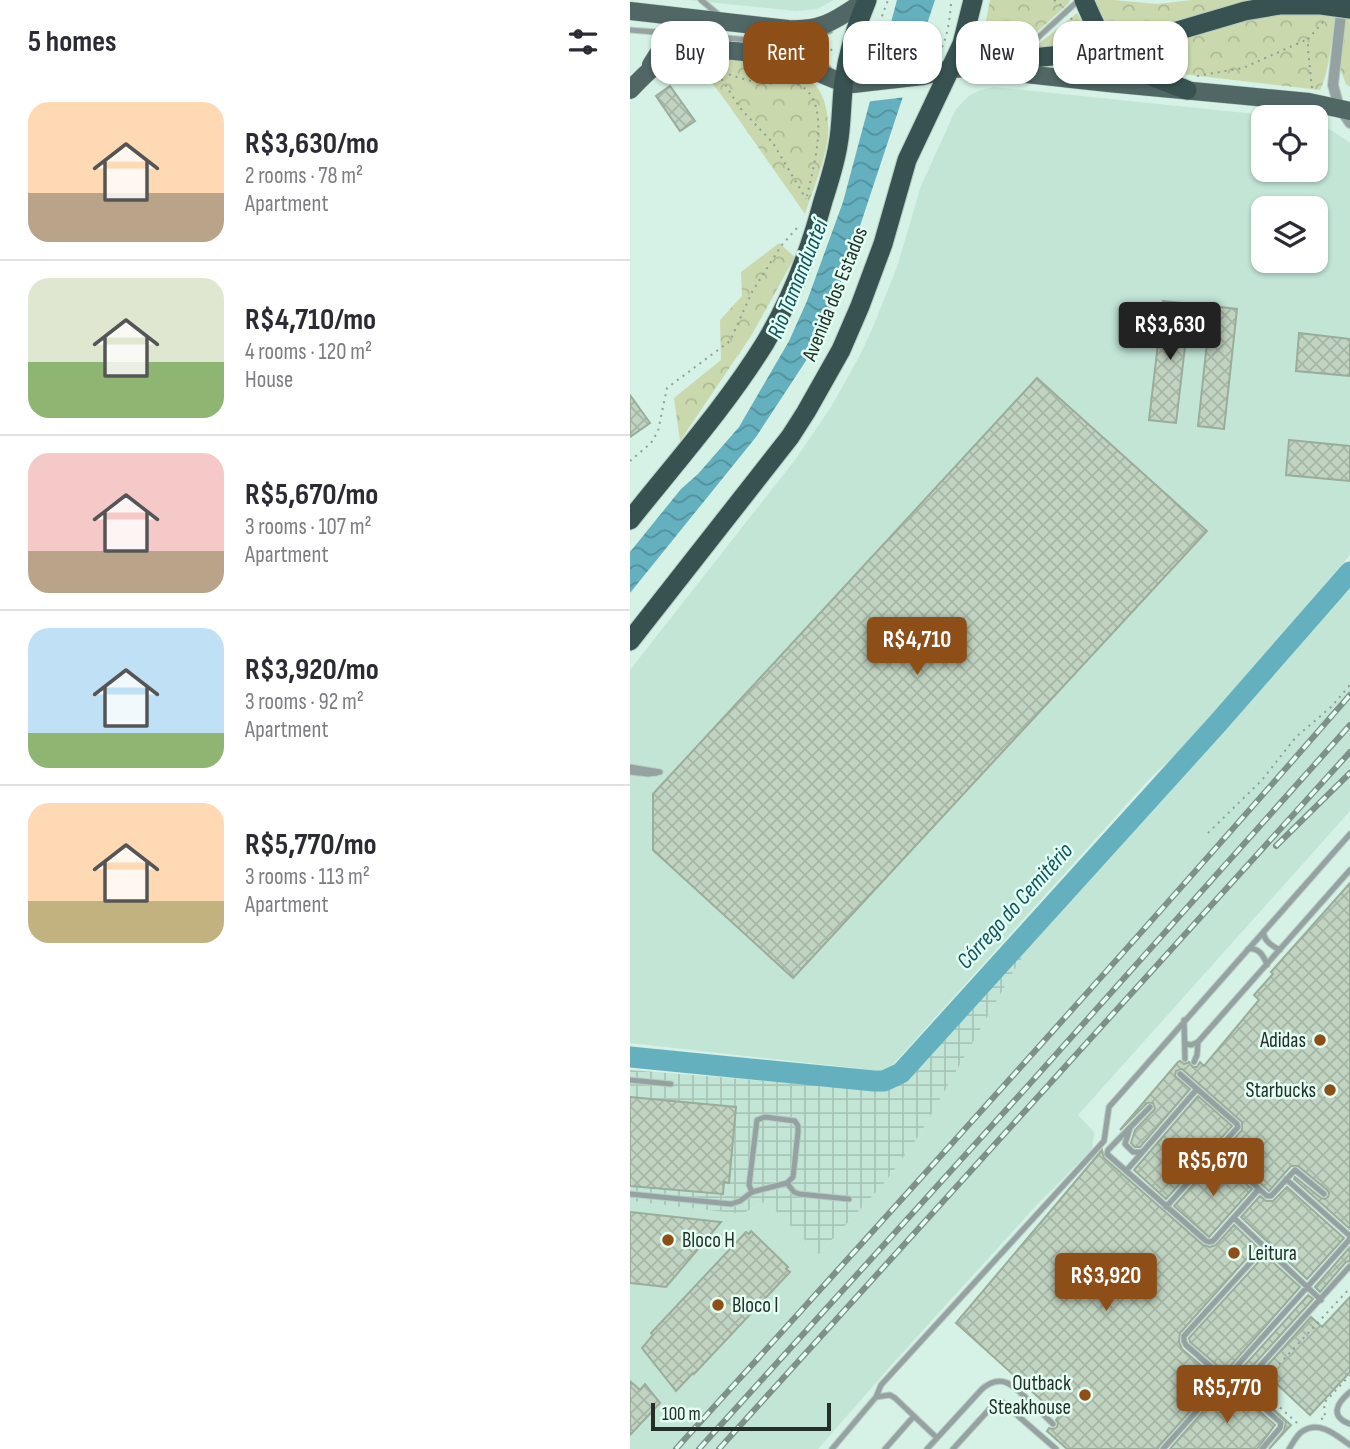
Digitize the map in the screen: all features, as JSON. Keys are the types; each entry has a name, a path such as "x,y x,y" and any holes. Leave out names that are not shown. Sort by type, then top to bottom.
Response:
{"highway":[{"name":"Avenida dos Estados","path":"859,21 866,0"},
{"name":"Avenida dos Estados","path":"967,21 972,0"},
{"path":"1082,0 1092,21"},
{"path":"1188,28 1262,7 1306,4 1350,9"},
{"name":"Avenida dos Estados","path":"630,641 790,437 818,391 841,350 864,295 908,159 956,76"},
{"name":"Avenida dos Estados","path":"630,520 733,390 766,341 786,301 806,256 834,163 841,126 844,84"},
{"path":"1174,84 1187,90"}],"main road":[{"path":"630,11 658,11 730,23 813,29 837,19 866,0"},
{"path":"630,90 658,64 676,53 698,47 779,57 843,83"},
{"path":"646,74 651,66"},
{"path":"1039,76 1309,102 1346,108"}],"street":[{"path":"1343,0 1333,85 1346,108 1350,123"}],"lane":[{"path":"701,0 730,23"},
{"path":"842,25 866,0"},
{"path":"1039,36 1082,0"},
{"path":"630,30 651,32"},
{"path":"829,69 843,82"},
{"path":"832,1449 876,1397 881,1385 1104,1141 1109,1107 1350,834"},
{"path":"1185,1042 1191,1045 1198,1042 1350,870"},
{"path":"1264,931 1266,941 1280,950"},
{"path":"1248,949 1259,951 1268,965"},
{"path":"1184,1020 1185,1059"},
{"path":"1194,1062 1198,1042"},
{"path":"1166,1207 1237,1130 1237,1124 1180,1074"},
{"path":"630,1080 671,1084"},
{"path":"1126,1171 1197,1089"},
{"path":"1150,1107 1107,1154 1206,1241 1213,1241 1259,1189"},
{"path":"630,1194 731,1204 752,1192 787,1183 793,1177 798,1126 792,1120 761,1117 755,1123 749,1185 752,1192"},
{"path":"1131,1125 1125,1144 1133,1152 1143,1150"},
{"path":"1217,1151 1269,1197 1293,1171 1297,1171 1324,1194"},
{"path":"1163,1449 1350,1238 1286,1179"},
{"path":"787,1183 799,1194 849,1199"},
{"path":"1234,1218 1321,1300"},
{"path":"1262,1449 1280,1428 1281,1423 1186,1345 1184,1336 1264,1248"},
{"path":"1240,1388 1350,1266"},
{"path":"927,1449 986,1385 993,1382 1004,1381 1013,1385 1053,1424"},
{"path":"1350,1392 1339,1401 1337,1410 1341,1419 1350,1424"},
{"path":"876,1397 892,1396 937,1438"},
{"path":"953,1449 995,1403 1001,1401 1054,1448"},
{"path":"885,1449 914,1416"},
{"path":"1289,1449 1303,1428 1322,1428 1350,1445"}],"path":[{"path":"880,21 888,0"},
{"path":"942,45 948,27 951,0"},
{"path":"1054,0 1075,21"},
{"path":"1187,90 1195,76 1243,68 1308,39 1327,18"},
{"path":"1308,39 1312,89"},
{"path":"717,72 763,83 797,84 811,95 817,116 818,144 806,199 772,143 740,108 717,72"},
{"path":"630,461 651,443 658,431 667,388 730,341 752,292 781,246 797,230 799,224"},
{"path":"1208,833 1262,780 1296,737 1331,707 1350,685"},
{"path":"1350,1288 1258,1387 1303,1428 1305,1422 1325,1418 1324,1403 1350,1375"},
{"path":"1320,1321 1324,1325"}],"shaded area":[{"path":"687,0 834,0 817,9 797,11"},
{"path":"994,87 1251,113 1251,182 1328,182 1328,129 1350,143 1350,555 1197,735 1151,777 889,1069 882,1071 630,1043 630,670 795,460 831,407 873,327 897,267 921,186 956,109 970,95"},
{"path":"1350,587 1350,811 1078,1115 1094,1132 1092,1149 1033,1209 818,1449 630,1449 630,1201 742,1214 766,1201 820,1253 886,1181 920,1134 1031,944"},
{"path":"1031,944 920,1134 886,1181 819,1254 766,1201 742,1214 630,1201 630,1070 889,1090 926,1061"}],"green space":[{"path":"990,0 1070,0 1039,30 1039,21 986,21"},
{"path":"1093,0 1157,4 1192,0 1337,0 1329,60 1320,90 1188,75 1188,21 1106,21"},
{"path":"1350,0 1350,87 1340,69"},
{"path":"1077,13 1082,21 1067,21"},
{"path":"1053,32 1053,47 1039,48 1039,43"},
{"path":"729,58 743,60 743,84 813,84 819,90 826,109 828,136 822,166 805,214 713,84 729,84"},
{"path":"779,243 795,257 751,336 680,441 674,398 721,360 720,320 742,296 741,272"}],"water":[{"path":"897,0 935,0 928,21 891,21"},
{"path":"875,84 907,84 847,265 811,353 756,437 630,593 630,552 681,489 698,474 739,427 789,341 807,301 843,202"}],"pier":[{"path":"870,84 911,84 906,97 865,102"}],"building":[{"path":"670,86 695,121 680,131 656,96"},
{"path":"1163,301 1190,304 1176,423 1149,420"},
{"path":"1211,306 1237,309 1224,429 1198,426"},
{"path":"1299,333 1350,339 1350,376 1296,371"},
{"path":"1037,378 1207,531 793,978 653,850 653,794"},
{"path":"630,395 650,423 630,437"},
{"path":"1289,440 1350,446 1350,481 1286,475"},
{"path":"1350,883 1350,1229 1294,1179 1295,1177 1321,1198 1328,1197 1327,1190 1298,1166 1291,1166 1269,1191 1224,1150 1242,1130 1242,1122 1182,1069 1176,1071 1175,1076 1190,1089 1140,1147 1131,1143 1135,1130 1155,1109 1153,1103 1147,1103 1120,1130 1178,1062 1189,1062 1193,1067 1197,1067 1200,1062 1204,1066 1259,1000 1254,995 1273,974 1271,972"},
{"path":"1198,1096 1232,1126 1166,1199 1134,1170"},
{"path":"630,1097 736,1107 729,1183 724,1182 723,1194 630,1186"},
{"path":"1102,1150 1104,1158 1203,1245 1216,1245 1234,1225 1257,1247 1180,1333 1179,1342 1182,1349 1218,1380 1158,1449 1067,1449 1047,1431 1057,1427 1056,1420 1059,1416 956,1323"},
{"path":"1217,1158 1252,1189 1209,1237 1174,1206"},
{"path":"1287,1187 1344,1238 1307,1279 1241,1217 1260,1196 1266,1201 1273,1201"},
{"name":"Bloco H","path":"630,1212 721,1222 666,1287 630,1283"},
{"name":"Bloco I","path":"751,1231 790,1272 676,1391 642,1348 653,1335 651,1333 746,1232 749,1234"},
{"path":"1350,1247 1350,1261 1346,1262 1320,1292 1315,1287"},
{"path":"1265,1255 1300,1287 1225,1372 1190,1342 1189,1338"},
{"path":"1308,1295 1313,1299 1240,1380 1235,1376"},
{"path":"1350,1297 1350,1372 1310,1415 1264,1372 1250,1388 1291,1425 1269,1449 1284,1431 1286,1422 1248,1387 1311,1317 1322,1327"},
{"path":"630,1381 640,1390 645,1384 660,1403 630,1435"},
{"path":"1228,1383 1275,1425 1257,1449 1170,1449"}],"waterway":[{"name":"Córrego do Cemitério","path":"630,1057 874,1081 884,1081 901,1073 1218,723 1350,572"}],"railway":[{"path":"676,1449 1099,979 1350,695"},
{"path":"699,1449 1350,725"},
{"path":"719,1449 1350,752"},
{"path":"1276,846 1350,773"}],"place":[{"name":"Adidas","path":"1320,1040"},
{"name":"Starbucks","path":"1330,1090"},
{"name":"Bloco H","path":"668,1240"},
{"name":"Leitura","path":"1234,1253"},
{"name":"Bloco I","path":"718,1305"},
{"name":"Outback Steakhouse","path":"1085,1395"}],"water label":[{"name":"Rio Tamanduateí","path":"798,279"}]}
